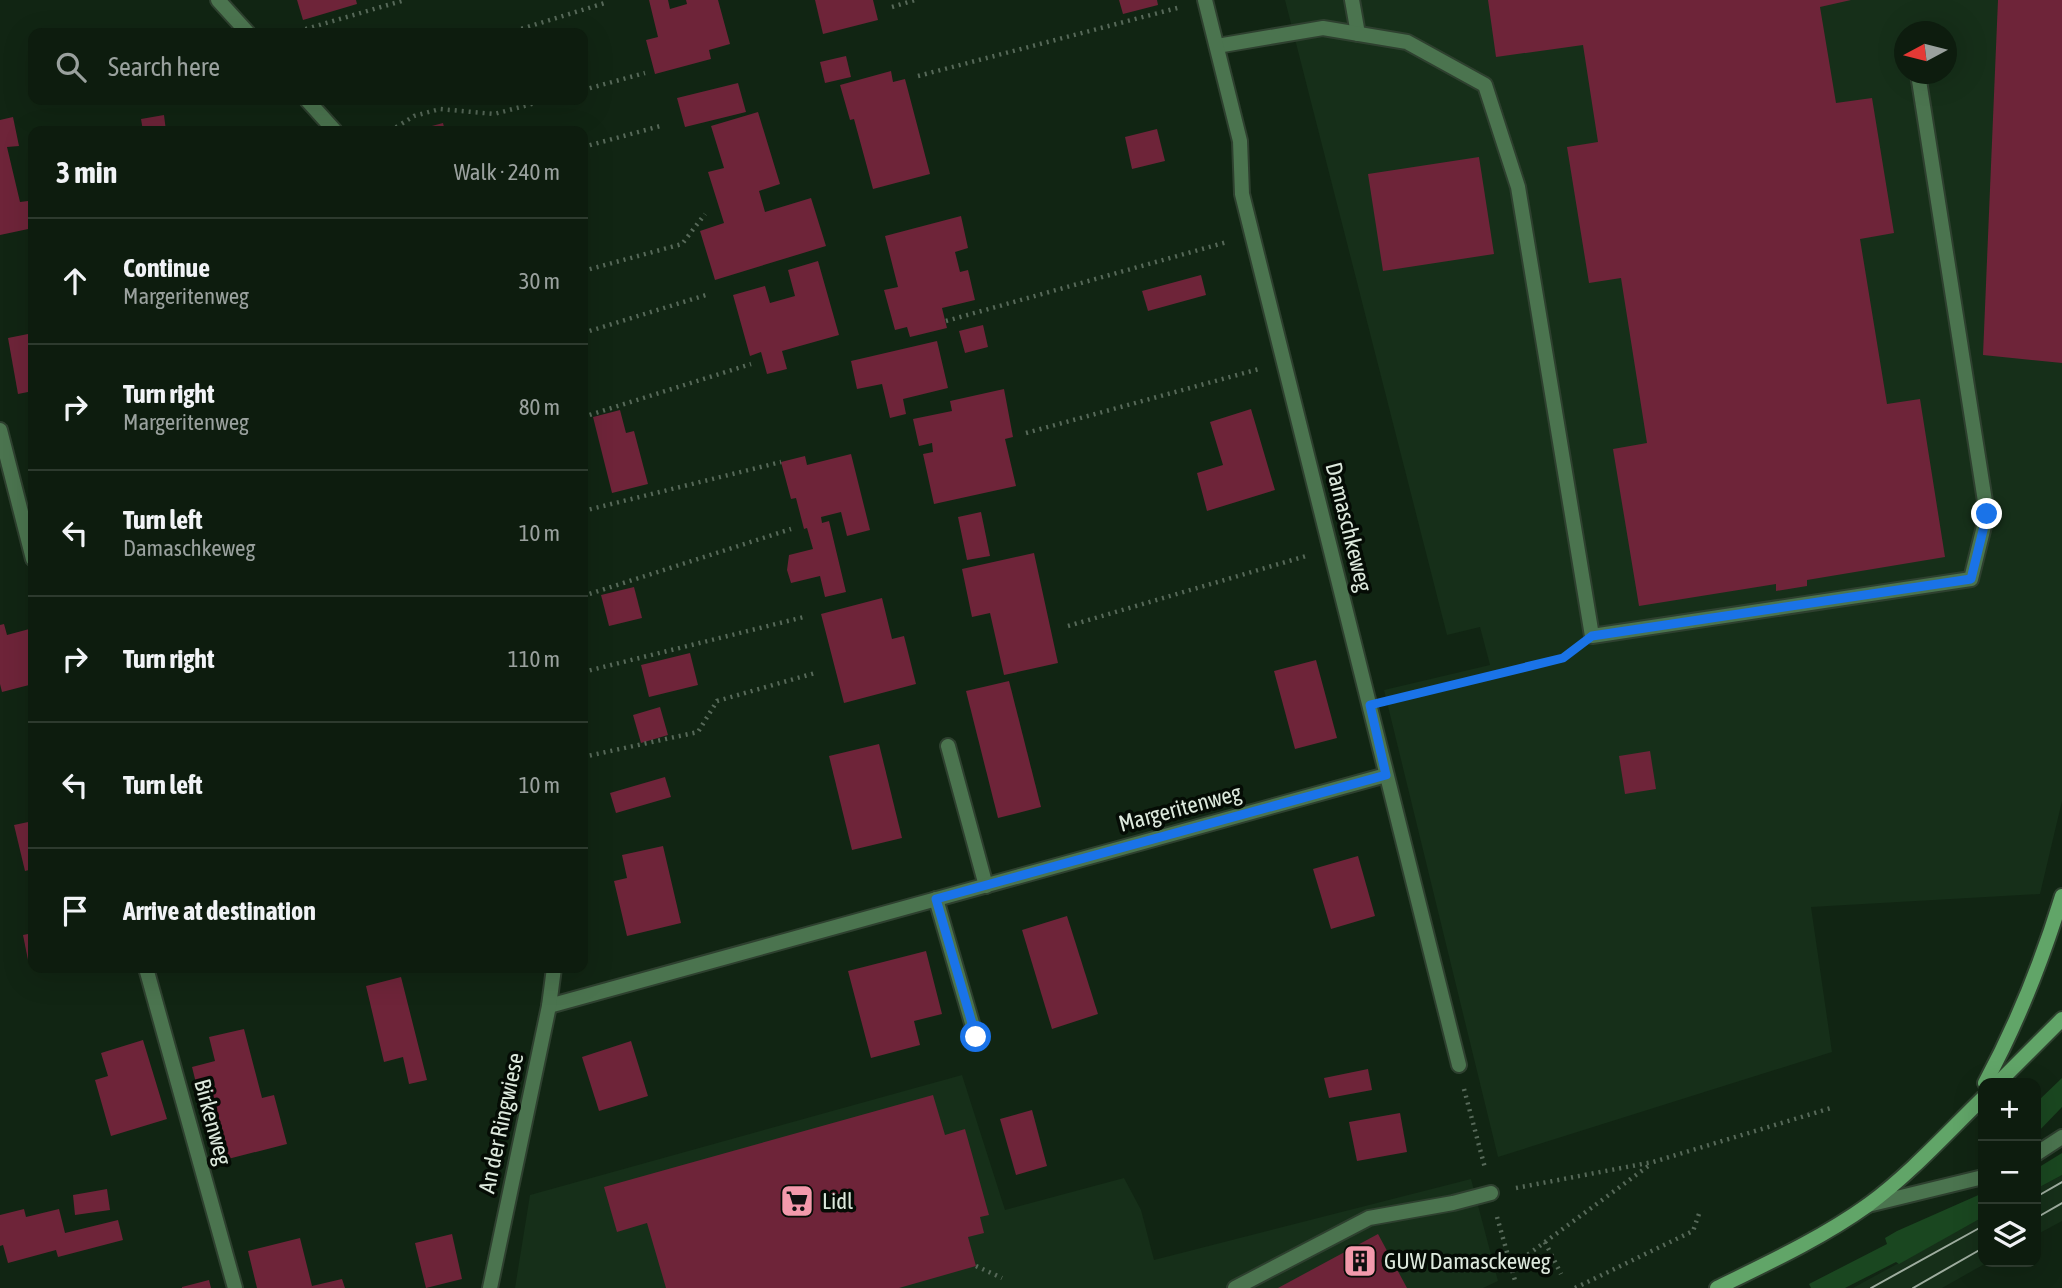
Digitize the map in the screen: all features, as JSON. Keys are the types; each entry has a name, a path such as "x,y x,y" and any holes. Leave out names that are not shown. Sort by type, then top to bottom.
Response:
{"main road":[{"path":"1988,1078 2023,1004 2051,933 2062,896"},
{"path":"2003,1078 2062,1019"},
{"path":"1970,1110 1978,1096"},
{"path":"1717,1288 1775,1259 1868,1205 1914,1166 1978,1103"}],"street":[{"path":"218,0 243,28"},
{"name":"Damaschkeweg","path":"1205,0 1240,141 1242,194 1458,1065"},
{"path":"1352,0 1359,34"},
{"path":"1217,46 1323,29 1359,34 1407,42 1485,85 1518,187 1592,636 1971,579 1987,514 1920,84"},
{"path":"312,105 330,126"},
{"path":"0,430 28,539"},
{"path":"948,746 986,886"},
{"name":"Margeritenweg","path":"549,1006 1386,775"},
{"path":"936,899 976,1037"},
{"name":"Birkenweg","path":"147,973 235,1288"},
{"name":"An der Ringwiese","path":"490,1288 549,1006 553,973"},
{"path":"2041,1151 2062,1137"},
{"path":"1868,1205 1978,1178"},
{"path":"1235,1288 1369,1218 1453,1203 1491,1193"}],"path":[{"path":"309,28 405,0"},
{"path":"892,7 915,0"},
{"path":"918,76 1205,0"},
{"path":"524,28 608,2"},
{"path":"588,89 645,73"},
{"path":"398,126 414,116 440,109 494,114 528,105"},
{"path":"588,146 664,125"},
{"path":"588,270 682,244 705,214"},
{"path":"946,321 1252,235"},
{"path":"588,331 706,295"},
{"path":"1026,433 1284,363"},
{"path":"588,415 751,365"},
{"path":"588,510 781,462"},
{"path":"588,594 791,529"},
{"path":"1068,626 1331,548"},
{"path":"588,671 804,617"},
{"path":"1370,705 1563,658 1592,636"},
{"path":"588,756 698,732 717,701 815,673"},
{"path":"1491,1193 1653,1162 1831,1108"},
{"path":"1511,1267 1653,1162"},
{"path":"1575,1288 1693,1231 1700,1211"},
{"path":"1545,1242 1560,1274"},
{"path":"976,1266 1002,1278"}],"shaded area":[{"path":"1285,0 2062,0 2062,801 2040,894 1811,907 1832,1052 1498,1157 1384,690 1490,665 1480,627 1447,635"},
{"path":"962,1075 1005,1210 1124,1178 1141,1210 1154,1260 1471,1179 1498,1281 1483,1288 515,1288 530,1195"},
{"path":"2062,1078 2062,1107 2041,1129 2041,1098"},
{"path":"2062,1153 2062,1175 2041,1186 2041,1166"},
{"path":"2062,1175 2062,1221 2041,1232 2041,1204 2041,1186"},
{"path":"1978,1195 1978,1220 1899,1264 1896,1262 1845,1288 1811,1288 1809,1284 1887,1244 1885,1238"},
{"path":"1978,1220 1979,1267 1942,1288 1853,1288"}],"building":[{"path":"297,0 356,0 357,4 303,20"},
{"path":"649,0 668,0 670,9 687,4 686,0 718,0 730,44 709,50 711,59 655,74 646,40 658,37"},
{"path":"815,0 873,0 878,20 823,34"},
{"path":"1119,0 1157,0 1158,5 1123,14"},
{"path":"1488,0 1851,0 1820,7 1836,103 1872,98 1894,233 1860,239 1887,404 1920,399 1945,557 1807,580 1807,586 1776,591 1776,584 1639,606 1613,449 1647,443 1621,278 1589,283 1567,147 1598,142 1583,45 1496,57"},
{"path":"1998,0 2062,0 2062,363 1983,355"},
{"path":"846,56 851,77 825,83 820,62"},
{"path":"891,71 893,82 905,79 930,174 873,189 854,119 850,120 840,85"},
{"path":"738,83 746,112 685,127 677,98"},
{"path":"758,112 780,184 759,191 765,212 811,198 826,246 715,280 700,231 724,223 708,172 724,168 711,126"},
{"path":"164,115 165,126 142,126 141,119"},
{"path":"13,117 19,146 7,147 20,202 28,201 28,229 0,235 0,120"},
{"path":"1157,129 1165,161 1132,169 1125,137"},
{"path":"1479,157 1494,254 1383,271 1368,174"},
{"path":"961,216 968,248 955,252 960,272 968,270 975,300 942,308 947,328 910,337 907,327 895,330 884,290 898,287 885,236"},
{"path":"818,261 839,335 782,351 787,369 767,374 761,352 750,356 733,295 765,286 770,303 795,296 788,270"},
{"path":"1201,275 1206,295 1148,311 1142,291"},
{"path":"983,325 988,347 965,353 959,331"},
{"path":"28,334 28,392 18,394 8,338"},
{"path":"937,341 948,388 903,399 906,414 890,418 882,384 857,389 851,361"},
{"path":"1004,389 1013,437 1005,439 1016,486 934,504 923,454 933,452 932,443 919,446 913,419 952,411 950,401"},
{"path":"1251,409 1275,490 1207,511 1197,473 1223,465 1210,422"},
{"path":"620,410 626,433 634,431 648,484 612,493 593,417"},
{"path":"851,454 870,530 847,536 841,512 821,517 822,523 829,521 846,592 825,597 820,576 791,583 787,570 789,555 813,549 807,528 804,529 796,498 791,499 781,462 805,456 807,465"},
{"path":"981,512 990,556 967,560 958,517"},
{"path":"1034,553 1058,663 1004,675 990,613 972,617 962,569"},
{"path":"634,587 642,618 609,626 601,595"},
{"path":"882,598 892,639 904,636 916,684 844,703 821,614"},
{"path":"4,624 7,635 28,629 28,685 2,692 0,684 0,625"},
{"path":"690,653 698,685 649,697 641,665"},
{"path":"1316,660 1337,738 1295,749 1274,671"},
{"path":"1009,681 1041,807 998,818 966,691"},
{"path":"660,707 668,735 641,743 633,715"},
{"path":"879,744 902,838 852,850 829,756"},
{"path":"1650,751 1656,789 1625,794 1619,756"},
{"path":"665,777 671,797 616,813 610,793"},
{"path":"28,822 28,870 25,871 14,825"},
{"path":"663,846 681,923 627,936 614,881 627,878 622,855"},
{"path":"1358,856 1375,916 1331,929 1313,869"},
{"path":"1067,916 1098,1014 1052,1029 1022,930"},
{"path":"28,934 28,960 23,935"},
{"path":"926,951 942,1014 914,1021 920,1045 871,1058 848,971"},
{"path":"401,977 427,1080 409,1084 403,1057 384,1062 366,986"},
{"path":"244,1029 262,1098 274,1095 287,1144 224,1160 207,1093 199,1095 192,1067 215,1061 209,1037"},
{"path":"143,1040 167,1119 111,1136 95,1080 108,1076 101,1053"},
{"path":"631,1041 648,1096 599,1111 582,1057"},
{"path":"1368,1069 1372,1090 1329,1098 1324,1078"},
{"name":"Lidl","path":"933,1095 945,1135 965,1129 989,1215 980,1217 984,1233 968,1237 976,1266 899,1288 666,1288 647,1223 617,1232 604,1187"},
{"path":"1032,1110 1047,1166 1016,1175 1000,1119"},
{"path":"1400,1113 1407,1152 1357,1161 1349,1122"},
{"path":"107,1189 110,1210 75,1215 73,1195"},
{"path":"24,1209 26,1217 59,1209 65,1233 118,1220 123,1240 58,1257 56,1250 8,1263 3,1245 0,1246 0,1215"},
{"path":"452,1234 462,1279 426,1288 415,1243"},
{"name":"GUW Damasckeweg","path":"1378,1234 1407,1288 1278,1288"},
{"path":"300,1238 312,1286 342,1279 345,1288 257,1288 248,1251"},
{"path":"209,1280 211,1288 182,1288 182,1287"}],"tram line":[{"path":"2041,1194 2062,1182"},
{"path":"2041,1215 2062,1203"},
{"path":"1871,1288 1978,1229"},
{"path":"1913,1288 1978,1251"}],"place":[{"name":"Lidl","path":"797,1201"},
{"name":"GUW Damasckeweg","path":"1360,1261"}],"route":[{"path":"976,1037 936,899 1386,775 1370,705 1563,658 1592,636 1971,579 1987,514"}]}
